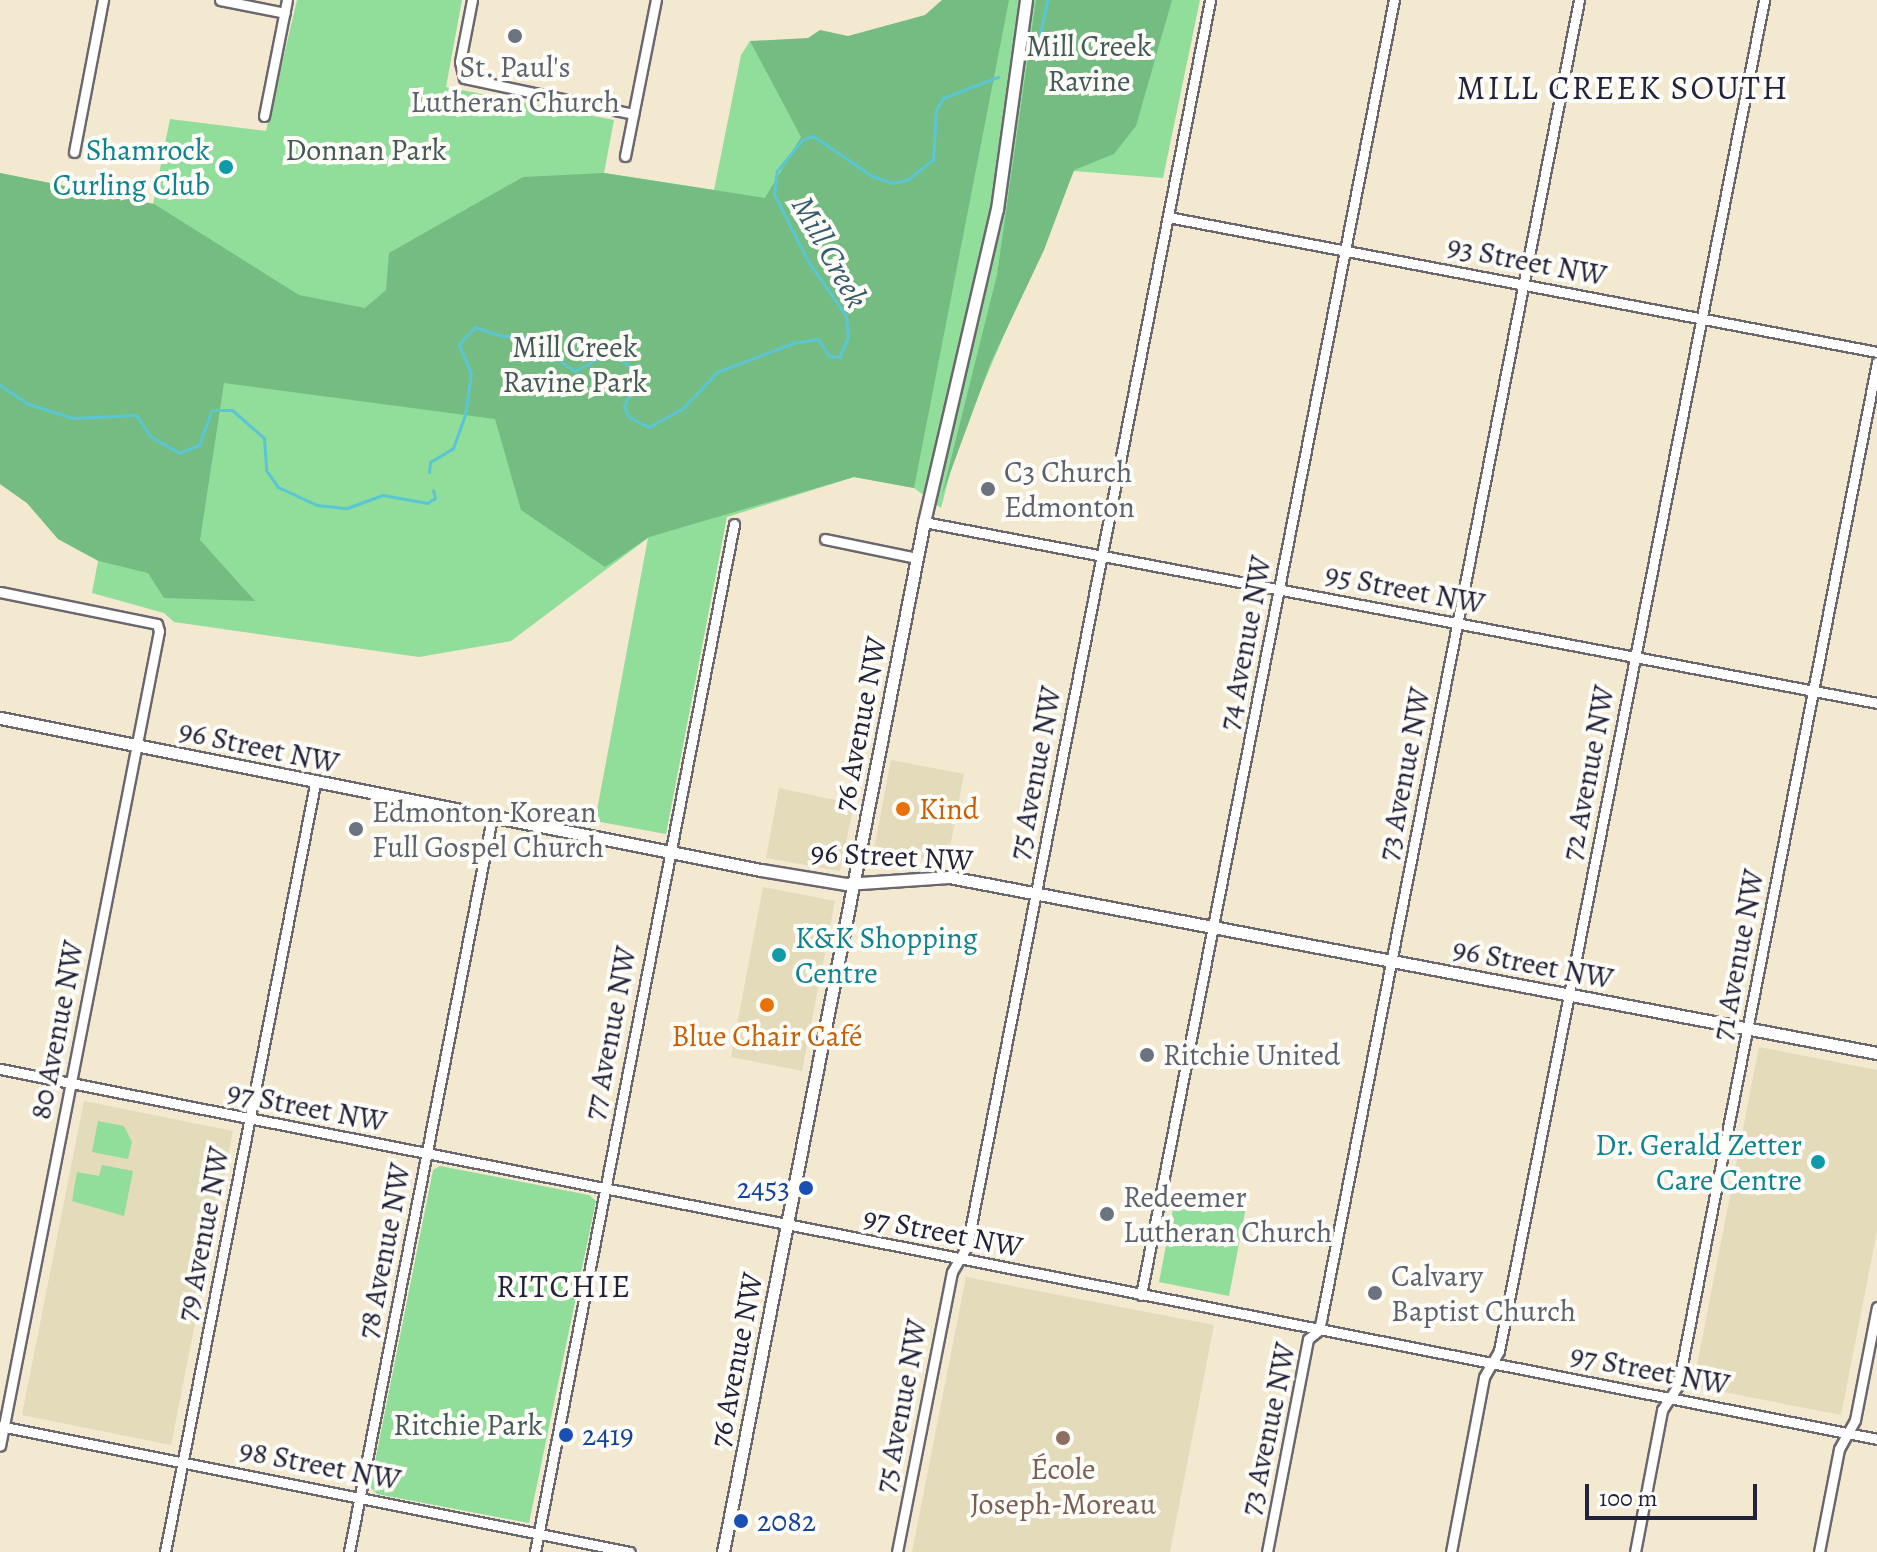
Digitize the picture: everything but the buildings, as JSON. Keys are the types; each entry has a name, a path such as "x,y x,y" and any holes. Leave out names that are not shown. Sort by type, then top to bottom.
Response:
{"street":[{"path":"74,152 103,0"},
{"path":"220,0 285,13"},
{"path":"264,116 287,0"},
{"path":"472,0 462,74 473,83 633,114"},
{"path":"625,156 656,0"},
{"name":"76 Avenue NW","path":"723,1552 924,522 997,209 1026,0"},
{"name":"75 Avenue NW","path":"897,1552 952,1272 967,1246 1210,0"},
{"name":"74 Avenue NW","path":"1141,1295 1394,0"},
{"name":"73 Avenue NW","path":"1267,1552 1308,1339 1319,1330 1579,0"},
{"name":"72 Avenue NW","path":"1451,1552 1484,1377 1499,1351 1764,0"},
{"name":"93 Street NW","path":"1168,217 1877,352"},
{"name":"71 Avenue NW","path":"1635,1552 1662,1410 1678,1385 1877,362"},
{"name":"95 Street NW","path":"924,522 1877,703"},
{"name":"77 Avenue NW","path":"535,1552 734,524"},
{"path":"825,539 917,558"},
{"name":"80 Avenue NW","path":"0,592 157,624 138,746 0,1446"},
{"name":"96 Street NW","path":"0,718 315,784 669,852 853,884 933,876 1036,893 1877,1053"},
{"name":"79 Avenue NW","path":"165,1552 315,784"},
{"name":"78 Avenue NW","path":"349,1552 492,818"},
{"name":"97 Street NW","path":"0,1069 249,1121 1877,1439"},
{"path":"1819,1552 1839,1449 1847,1434 1877,1307"},
{"name":"98 Street NW","path":"2,1427 630,1552"}],"shaded area":[{"path":"891,760 964,774 947,863 874,849"},
{"path":"779,788 854,804 840,871 766,858"},
{"path":"763,887 835,901 802,1071 731,1057"},
{"path":"1759,1047 1877,1070 1877,1231 1841,1415 1693,1386"},
{"path":"84,1101 233,1131 171,1445 22,1415"},
{"name":"École Joseph-Moreau","path":"966,1277 1214,1325 1170,1552 912,1552"}],"green space":[{"name":"Mill Creek Ravine Park","path":"297,0 462,0 446,87 614,120 604,173 714,190 741,55 750,41 834,58 964,62 972,0 1200,0 1163,178 1074,171 958,443 941,508 914,488 854,477 727,517 666,834 595,821 648,538 511,641 419,657 174,622 164,613 92,593 98,561 58,539 27,503 0,484 0,173 153,204 170,119 266,131"},
{"name":"Mill Creek Ravine Park","path":"942,0 1009,0 914,488 854,477 649,537 605,567 521,510 495,419 224,383 200,540 255,601 164,598 148,573 99,561 58,539 27,503 0,484 0,173 154,204 299,295 365,308 386,290 389,253 523,177 604,173 765,198 801,137 750,41 808,38 820,30 848,36 925,15"},
{"name":"Mill Creek Ravine","path":"1036,0 1172,0 1136,126 1114,154 1074,170 1044,250 991,362 942,495 997,275"},
{"path":"98,1121 124,1126 132,1142 128,1159 92,1152"},
{"path":"102,1165 133,1171 124,1216 72,1201 77,1172 99,1176"},
{"name":"Ritchie Park","path":"440,1166 589,1195 596,1201 529,1523 377,1494 370,1487 433,1170"},
{"path":"1176,1194 1246,1207 1229,1296 1159,1282"}],"waterway":[{"name":"Mill Creek","path":"1039,39 1047,0"},
{"name":"Mill Creek","path":"429,472 430,462 453,448 465,415 471,374 459,344 475,327 501,336 520,335 575,371 602,356 619,358 631,367 633,384 624,406 629,417 649,427 682,409 717,372 793,343 818,339 829,356 839,357 848,338 846,316 808,261 774,194 777,171 802,140 813,136 872,176 892,183 907,180 933,160 936,110 943,98 998,77"},
{"name":"Mill Creek","path":"0,385 28,404 73,418 136,415 150,436 179,453 199,445 212,410 232,410 264,438 266,470 278,487 317,505 347,508 383,495 427,503 435,498 433,490"}],"place":[{"name":"St. Paul's Lutheran Church","path":"515,36"},
{"name":"Shamrock Curling Club","path":"226,167"},
{"name":"C3 Church Edmonton","path":"988,489"},
{"name":"Kind","path":"903,809"},
{"name":"Edmonton Korean Full Gospel Church","path":"356,829"},
{"name":"K&K Shopping Centre","path":"779,955"},
{"name":"Blue Chair Café","path":"767,1005"},
{"name":"Ritchie United","path":"1147,1055"},
{"name":"Dr. Gerald Zetter Care Centre","path":"1818,1162"},
{"name":"2453","path":"806,1188"},
{"name":"Redeemer Lutheran Church","path":"1107,1214"},
{"name":"Calvary Baptist Church","path":"1375,1293"},
{"name":"2419","path":"566,1435"},
{"name":"École Joseph-Moreau","path":"1063,1438"},
{"name":"2082","path":"741,1521"}],"district":[{"name":"MILL CREEK SOUTH","path":"1623,88"},
{"name":"RITCHIE","path":"564,1286"}],"park label":[{"name":"Donnan Park","path":"366,150"}]}
